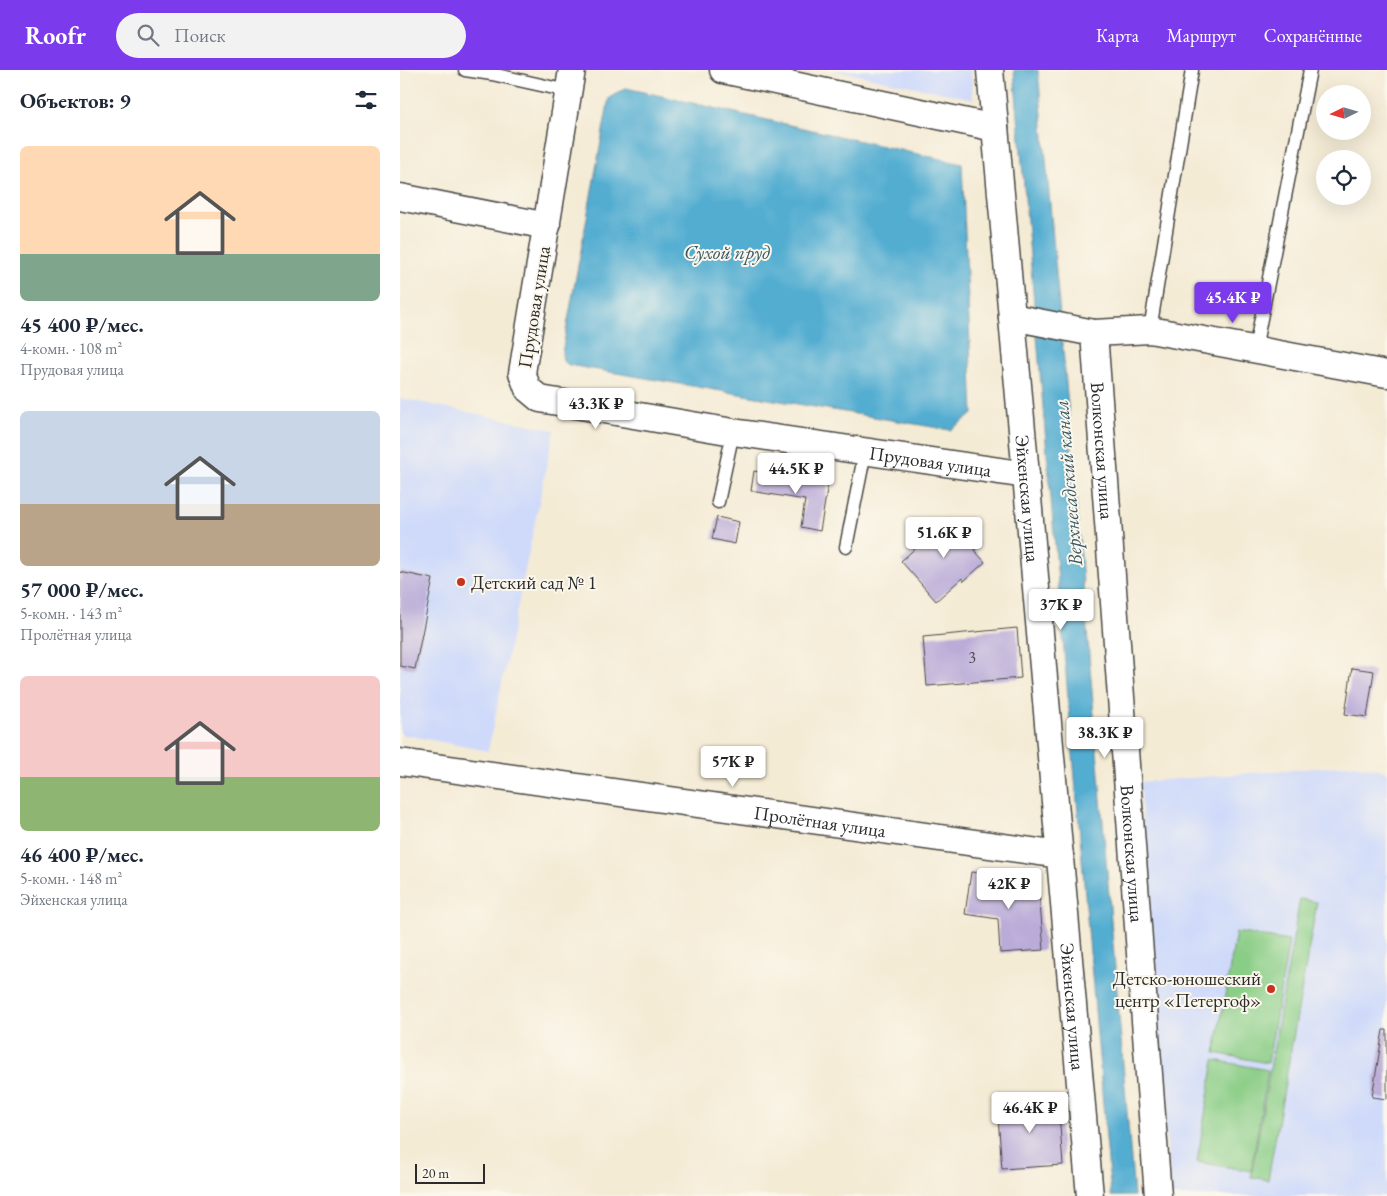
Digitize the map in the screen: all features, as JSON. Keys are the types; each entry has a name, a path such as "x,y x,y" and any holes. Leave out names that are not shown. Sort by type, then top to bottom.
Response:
{"street":[{"path":"723,70 995,128"},
{"name":"Эйхенская улица","path":"990,70 995,128 1020,318 1026,475 1090,1196"},
{"name":"Прудовая улица","path":"570,80 522,373 528,389 540,399 733,432 1026,475"},
{"name":"Прудовая улица","path":"400,197 547,226"},
{"path":"1020,318 1082,331 1150,330 1387,374"},
{"name":"Волконская улица","path":"1082,331 1095,352 1158,1196"},
{"name":"Пролётная улица","path":"400,762 1060,855"}],"lane":[{"path":"465,70 570,80"},
{"path":"1150,330 1192,70"},
{"path":"1255,349 1310,70"},
{"path":"718,502 733,432"},
{"path":"846,547 865,452"}],"shaded area":[{"path":"834,70 971,70 973,99"},
{"name":"Детский сад № 1","path":"400,398 554,430 488,751 400,734"},
{"name":"Детско-юношеский центр «Петергоф»","path":"1352,765 1387,772 1387,1196 1171,1196 1140,782"}],"green space":[{"path":"1300,899 1317,902 1268,1180 1251,1177"},
{"path":"1236,932 1289,941 1268,1063 1215,1053"},
{"path":"1214,1060 1268,1070 1251,1171 1197,1162"}],"water":[{"name":"Верхнесадский канал","path":"1014,70 1038,70 1072,450 1134,1196 1111,1196"},
{"name":"Сухой пруд","path":"626,88 962,164 973,414 950,430 569,365 563,361 562,353 609,98"}],"building":[{"path":"754,471 828,484 820,531 801,527 805,500 751,491"},
{"path":"717,517 739,522 735,544 712,539"},
{"path":"948,519 958,531 963,526 980,545 974,550 985,562 964,581 962,578 936,601 901,561"},
{"path":"400,572 433,579 415,669 400,666"},
{"path":"1017,628 1021,678 927,686 923,637"},
{"path":"1352,668 1374,671 1367,717 1345,714"},
{"path":"971,872 1038,881 1044,950 1000,953 998,919 965,914"},
{"path":"1383,1030 1387,1030 1387,1099 1372,1097"},
{"path":"1058,1100 1063,1165 1002,1169 997,1104"}],"place":[{"name":"Детский сад № 1","path":"461,582"},
{"name":"Детско-юношеский центр «Петергоф»","path":"1271,989"}]}
